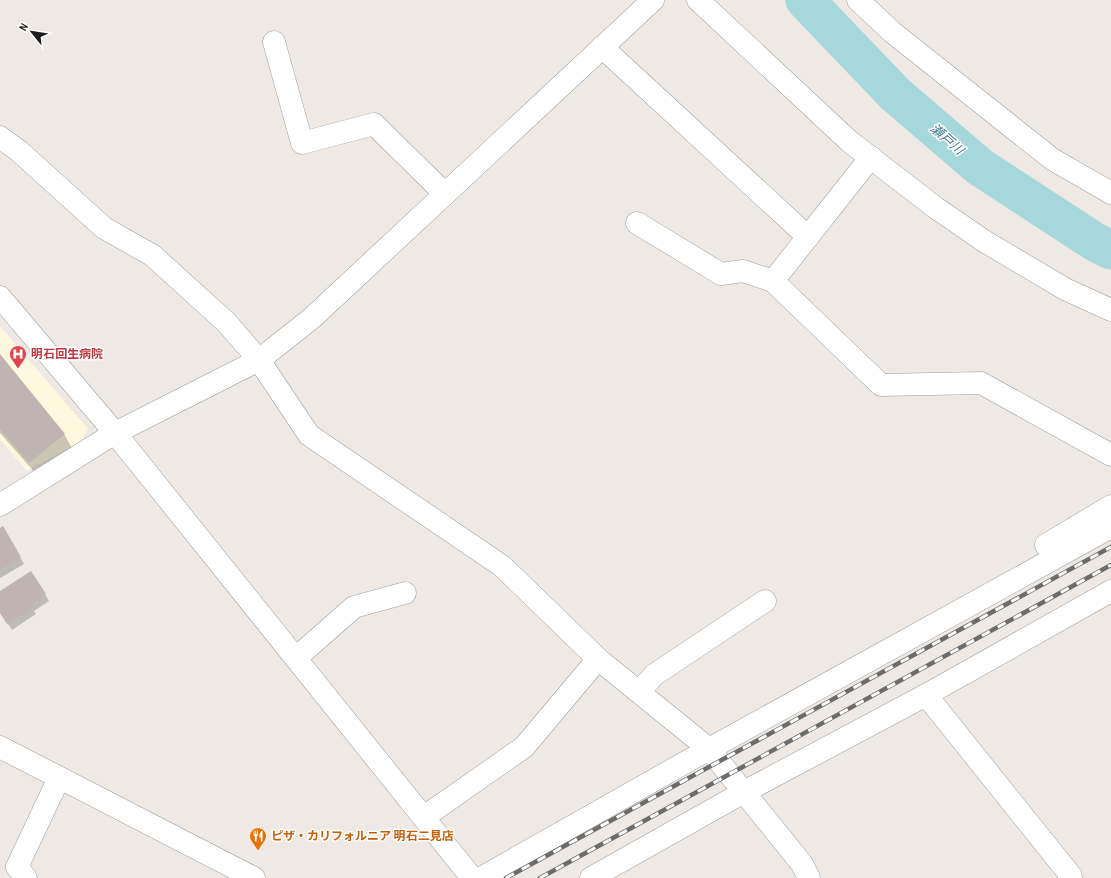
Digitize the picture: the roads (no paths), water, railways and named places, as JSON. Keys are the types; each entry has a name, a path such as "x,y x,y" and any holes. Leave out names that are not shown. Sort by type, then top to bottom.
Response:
{"street":[{"path":"0,505 115,433 260,360 312,318 653,0"},
{"path":"698,0 849,140 936,208 984,241 1065,289 1111,310"},
{"path":"858,0 898,36 1052,159 1111,194"},
{"path":"274,42 302,142 374,124 445,194"},
{"path":"602,47 808,237"},
{"path":"0,137 19,152 104,228 152,256 226,322 260,360 309,435 502,566 598,659 709,748 802,864 809,878"},
{"path":"773,281 871,158"},
{"path":"637,223 721,274 742,270 773,281 881,385 981,384 1111,455"},
{"path":"0,297 115,433 472,878"},
{"path":"1046,545 1111,506"},
{"path":"481,878 709,748 1111,527"},
{"path":"591,878 744,792 926,695 1111,591"},
{"path":"296,658 354,607 405,592"},
{"path":"639,692 654,675 765,601"},
{"path":"424,817 524,747 598,659"},
{"path":"926,695 1071,876 1070,878"},
{"path":"0,747 254,878"},
{"path":"26,878 17,867 59,778"}],"waterway":[{"name":"瀬戸川","path":"805,0 895,94 980,167 1095,242 1111,250"}],"railway":[{"path":"506,878 1111,547"},
{"path":"540,878 1111,565"}],"place":[{"name":"明石回生病院","path":"18,369"},
{"name":"ピザ・カリフォルニア 明石二見店","path":"258,851"}]}
